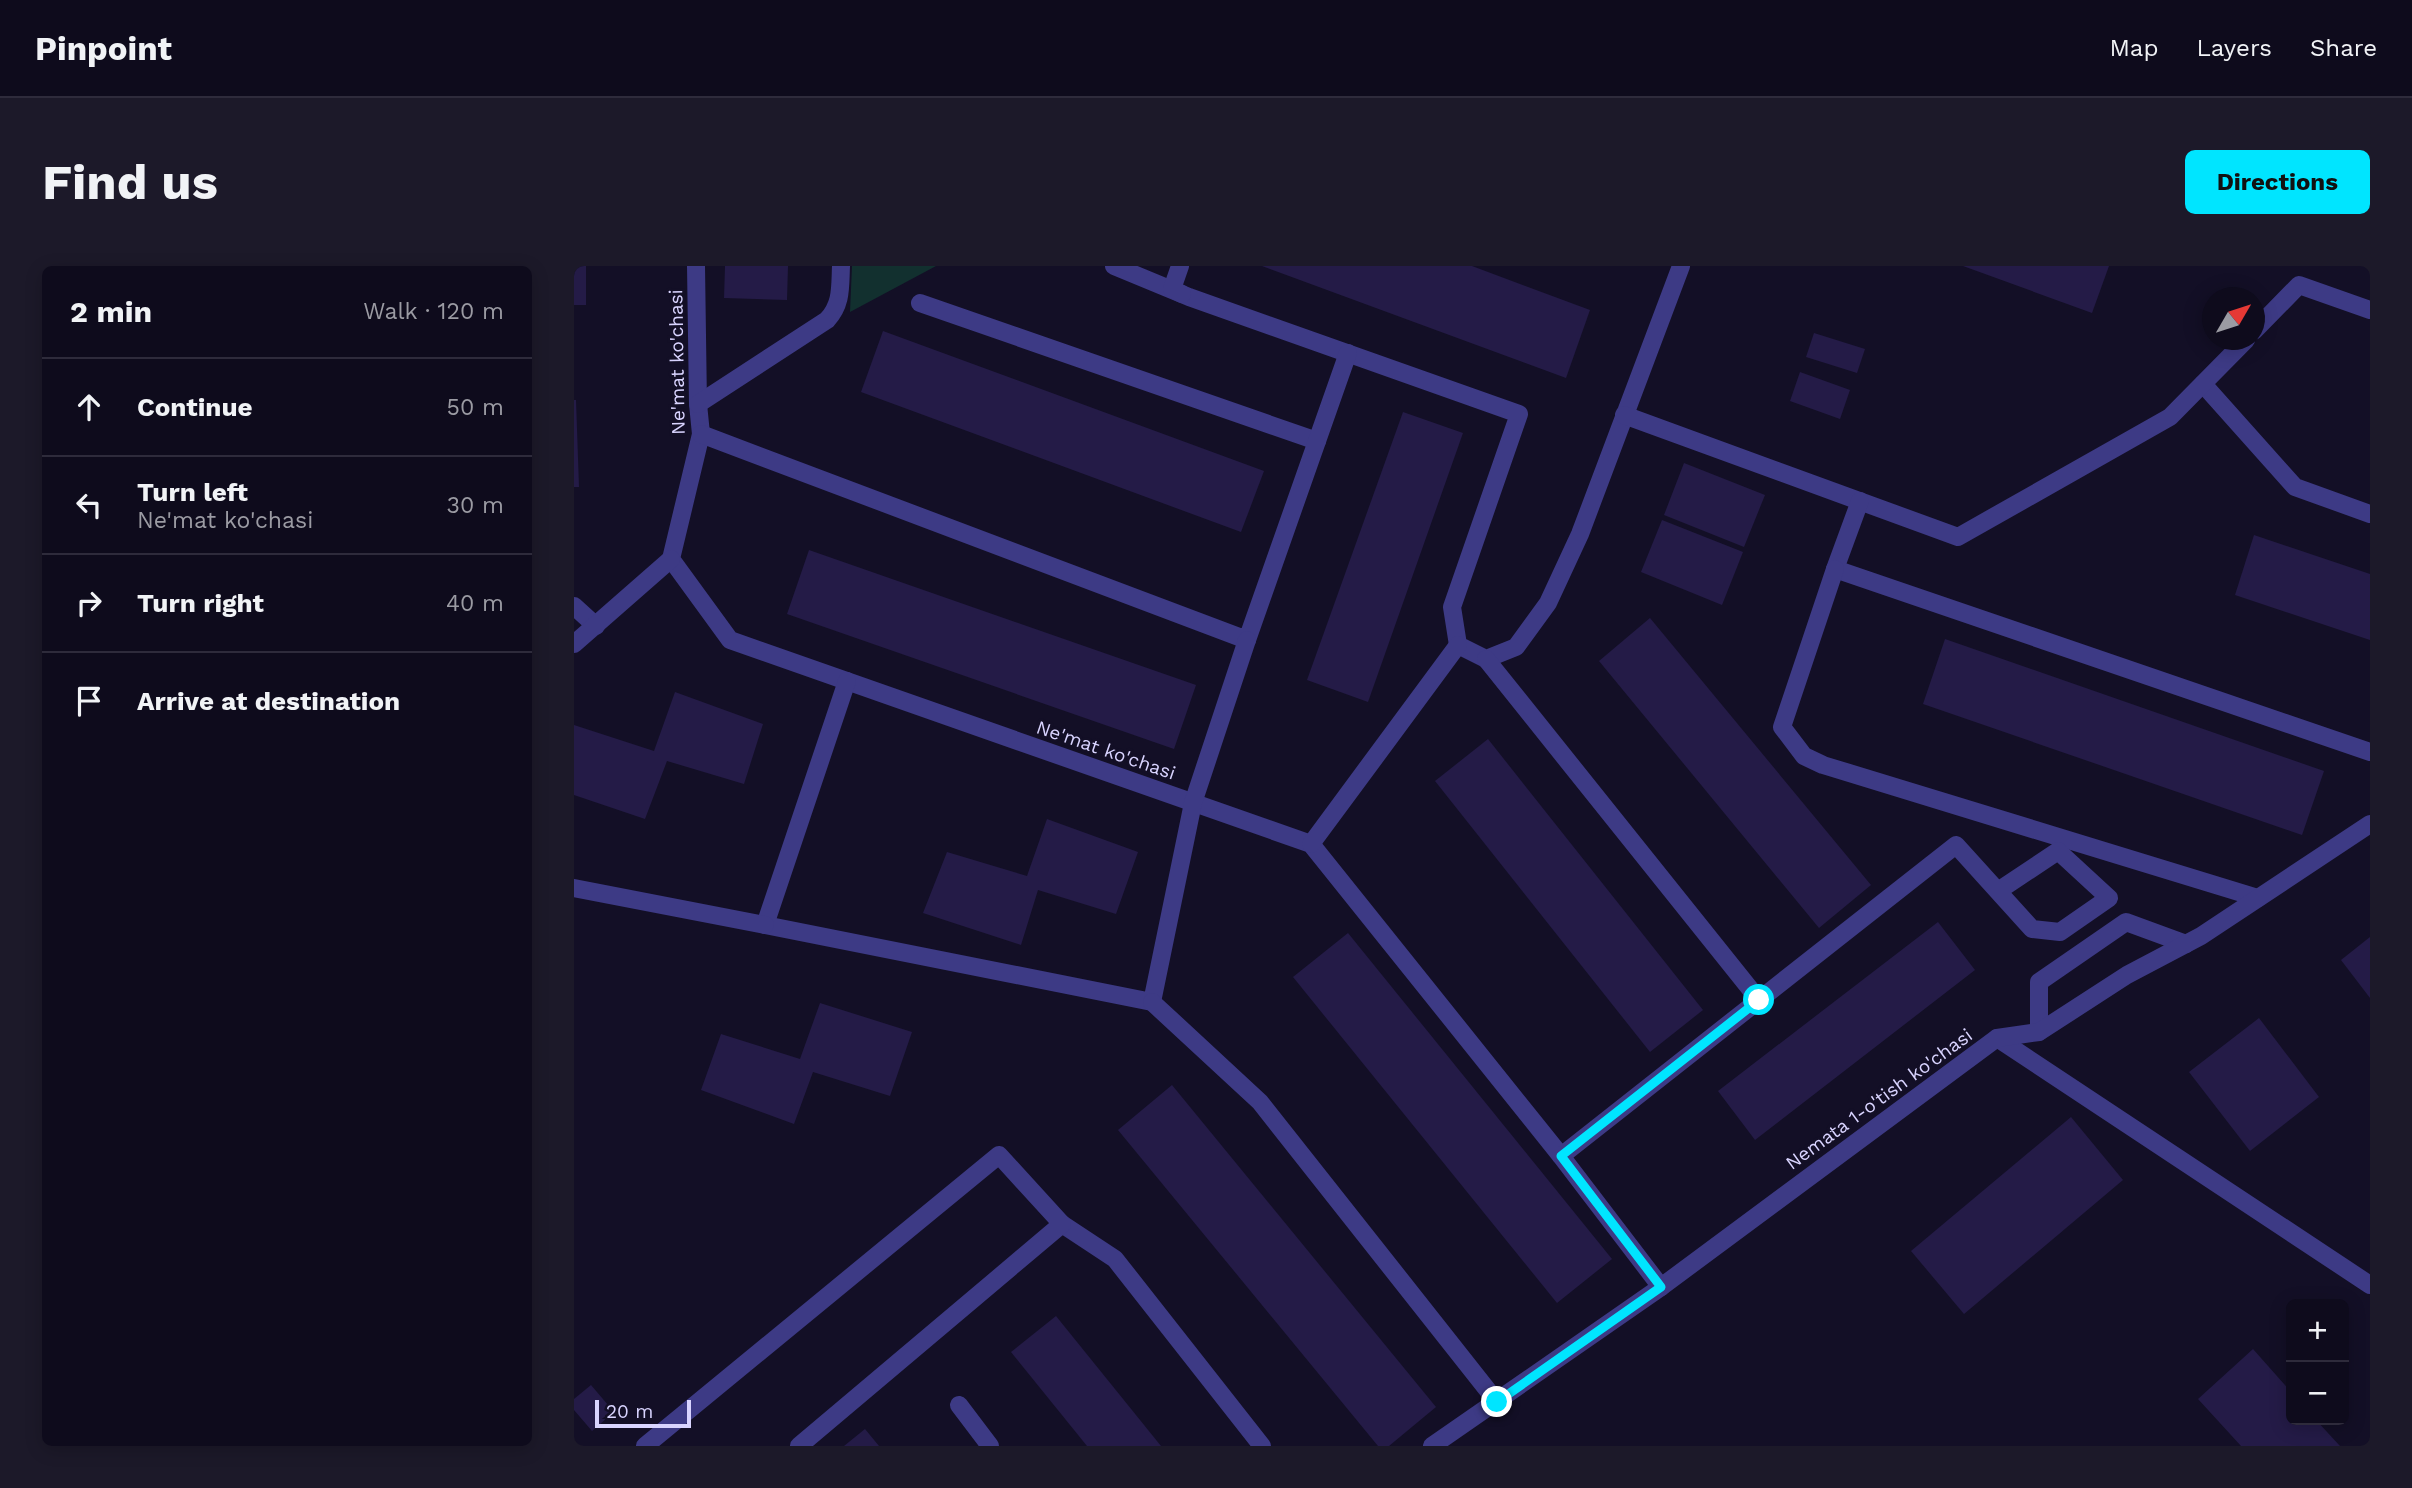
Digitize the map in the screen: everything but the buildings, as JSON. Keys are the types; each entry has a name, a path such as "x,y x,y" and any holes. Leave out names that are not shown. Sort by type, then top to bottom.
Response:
{"street":[{"name":"Ne'mat ko'chasi","path":"696,266 698,404 701,434 671,559 730,640 1311,844"},
{"path":"698,404 827,320 836,311 839,300 841,266"},
{"path":"1114,266 1189,298 1519,414 1452,607 1458,645 1311,844 1561,1156 1661,1287"},
{"path":"1180,266 1171,289 1189,298"},
{"path":"1486,659 1516,647 1548,603 1580,534 1681,266"},
{"path":"2265,321 2299,285 2370,310"},
{"path":"919,303 1317,441"},
{"path":"1625,415 1958,537 2170,418 2236,350"},
{"path":"1152,1002 1193,803 1247,640 1349,353"},
{"path":"2203,384 2295,487 2370,514"},
{"path":"701,434 1247,640"},
{"path":"1860,502 1782,727 1804,756 1823,765 2258,898"},
{"path":"574,644 671,559"},
{"path":"1835,569 2370,752"},
{"path":"574,606 596,626"},
{"path":"1458,645 1486,659 1759,1000"},
{"path":"765,925 847,681"},
{"name":"Nemata 1-o'tish ko'chasi","path":"1432,1446 1661,1287 1997,1038 2039,1032 2127,975 2186,944 2370,824"},
{"path":"1561,1156 1956,845 2032,929 2060,932 2109,898 2058,851 1998,891"},
{"path":"574,888 1152,1002 1260,1101 1497,1402"},
{"path":"2039,1032 2039,982 2126,922 2186,944"},
{"path":"1997,1038 2370,1285"},
{"path":"645,1446 999,1155 1062,1224 1115,1259 1262,1446"},
{"path":"799,1446 1062,1224"},
{"path":"959,1405 990,1446"}],"green space":[{"path":"852,266 936,266 850,312"}],"route":[{"path":"1497,1402 1661,1287 1561,1156 1759,1000"}]}
